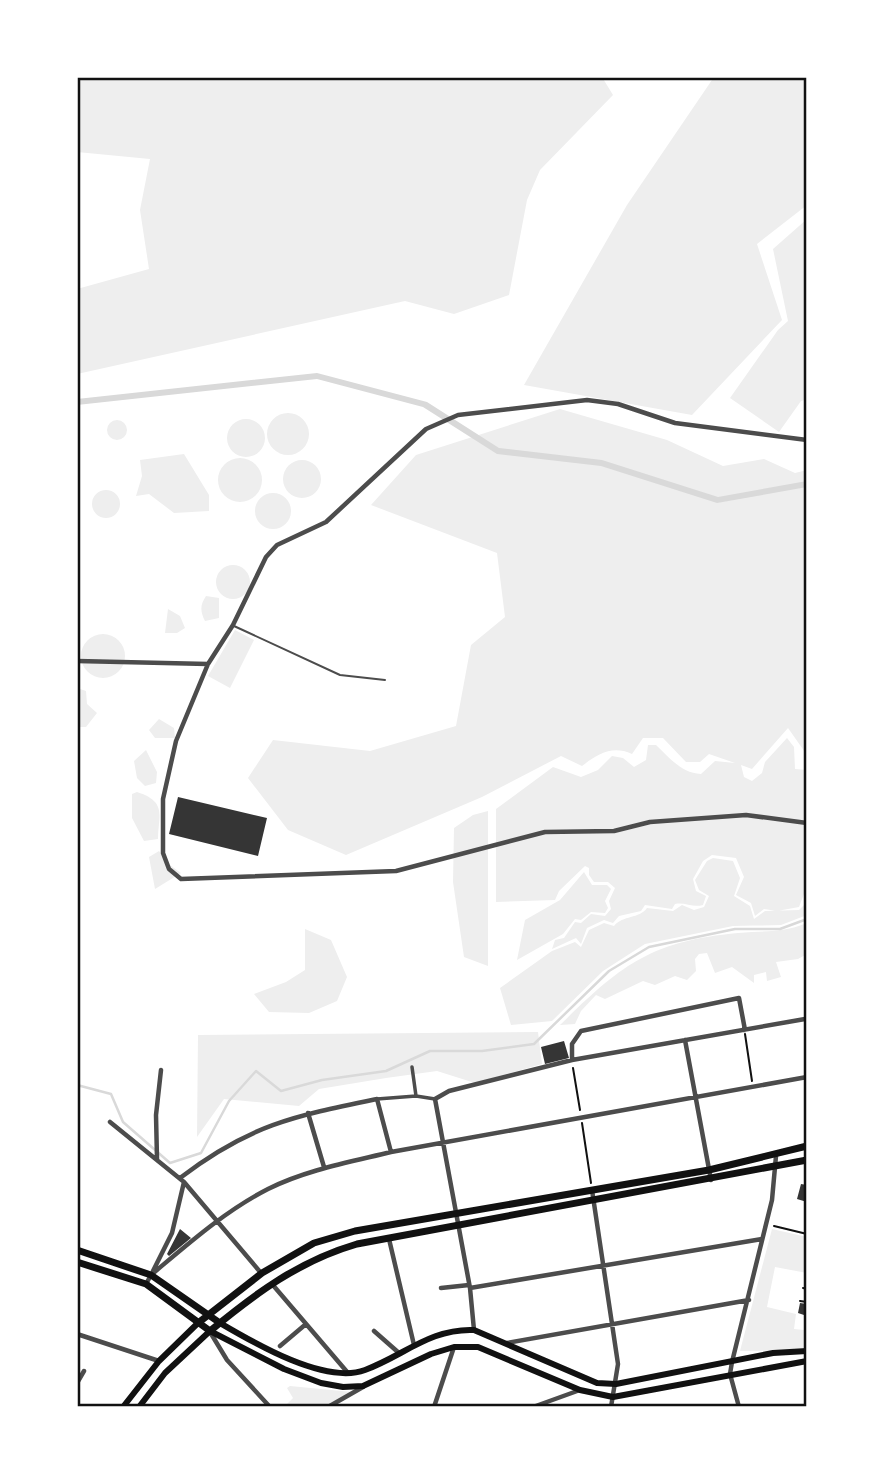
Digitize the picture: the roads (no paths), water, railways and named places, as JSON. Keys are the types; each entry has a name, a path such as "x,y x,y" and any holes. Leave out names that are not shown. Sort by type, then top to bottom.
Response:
{"main road":[{"path":"123,1407 159,1361 198,1323 262,1273 314,1243 355,1231 709,1170 776,1156 807,1146"},
{"path":"139,1407 165,1373 210,1331 271,1284 321,1255 389,1238 711,1181 807,1160"},
{"path":"77,1250 151,1275 220,1323 292,1360 348,1374 364,1371 442,1333 474,1330 597,1382 616,1384 773,1353 807,1351"},
{"path":"77,1262 145,1284 210,1331 272,1364 321,1383 363,1386 431,1354 454,1347 478,1347 580,1390 613,1397 807,1362"}],"street":[{"path":"807,440 675,424 618,404 587,400 458,415 426,429 326,522 277,545 266,557 232,627 208,664 176,741 163,799 163,853 169,869 181,879 396,871 545,832 614,831 650,822 746,815 807,823"},
{"path":"77,662 208,664"},
{"path":"572,1060 572,1044 580,1031 739,998 744,1030"},
{"path":"145,1284 172,1233 182,1180 244,1135 308,1113 377,1099 416,1096 435,1099 449,1091 572,1060 805,1019"},
{"path":"685,1040 711,1181"},
{"path":"412,1067 416,1096"},
{"path":"157,1159 161,1070"},
{"path":"151,1275 217,1221 268,1189 324,1167 444,1142 807,1077"},
{"path":"377,1099 391,1152"},
{"path":"435,1099 470,1286 474,1330"},
{"path":"308,1113 324,1167"},
{"path":"110,1122 182,1180 262,1273"},
{"path":"739,1407 730,1374 766,1224 777,1168 776,1156"},
{"path":"592,1189 614,1324 616,1384 611,1407"},
{"path":"389,1238 414,1345"},
{"path":"441,1288 470,1286 762,1239"},
{"path":"271,1284 348,1374"},
{"path":"506,1343 749,1300"},
{"path":"280,1346 306,1324"},
{"path":"210,1331 227,1360 270,1407"},
{"path":"374,1331 399,1353"},
{"path":"77,1334 159,1361"},
{"path":"434,1407 454,1347"},
{"path":"77,1384 84,1371"},
{"path":"328,1407 363,1386"},
{"path":"533,1407 580,1390"}],"lane":[{"path":"232,627 340,675 385,680"}],"waterway":[{"path":"77,1085 111,1094 123,1122 170,1163 201,1153 229,1101 256,1071 281,1091 322,1080 386,1071 430,1051 482,1051 534,1044 609,971 649,947 735,929 780,929 807,919"}]}
